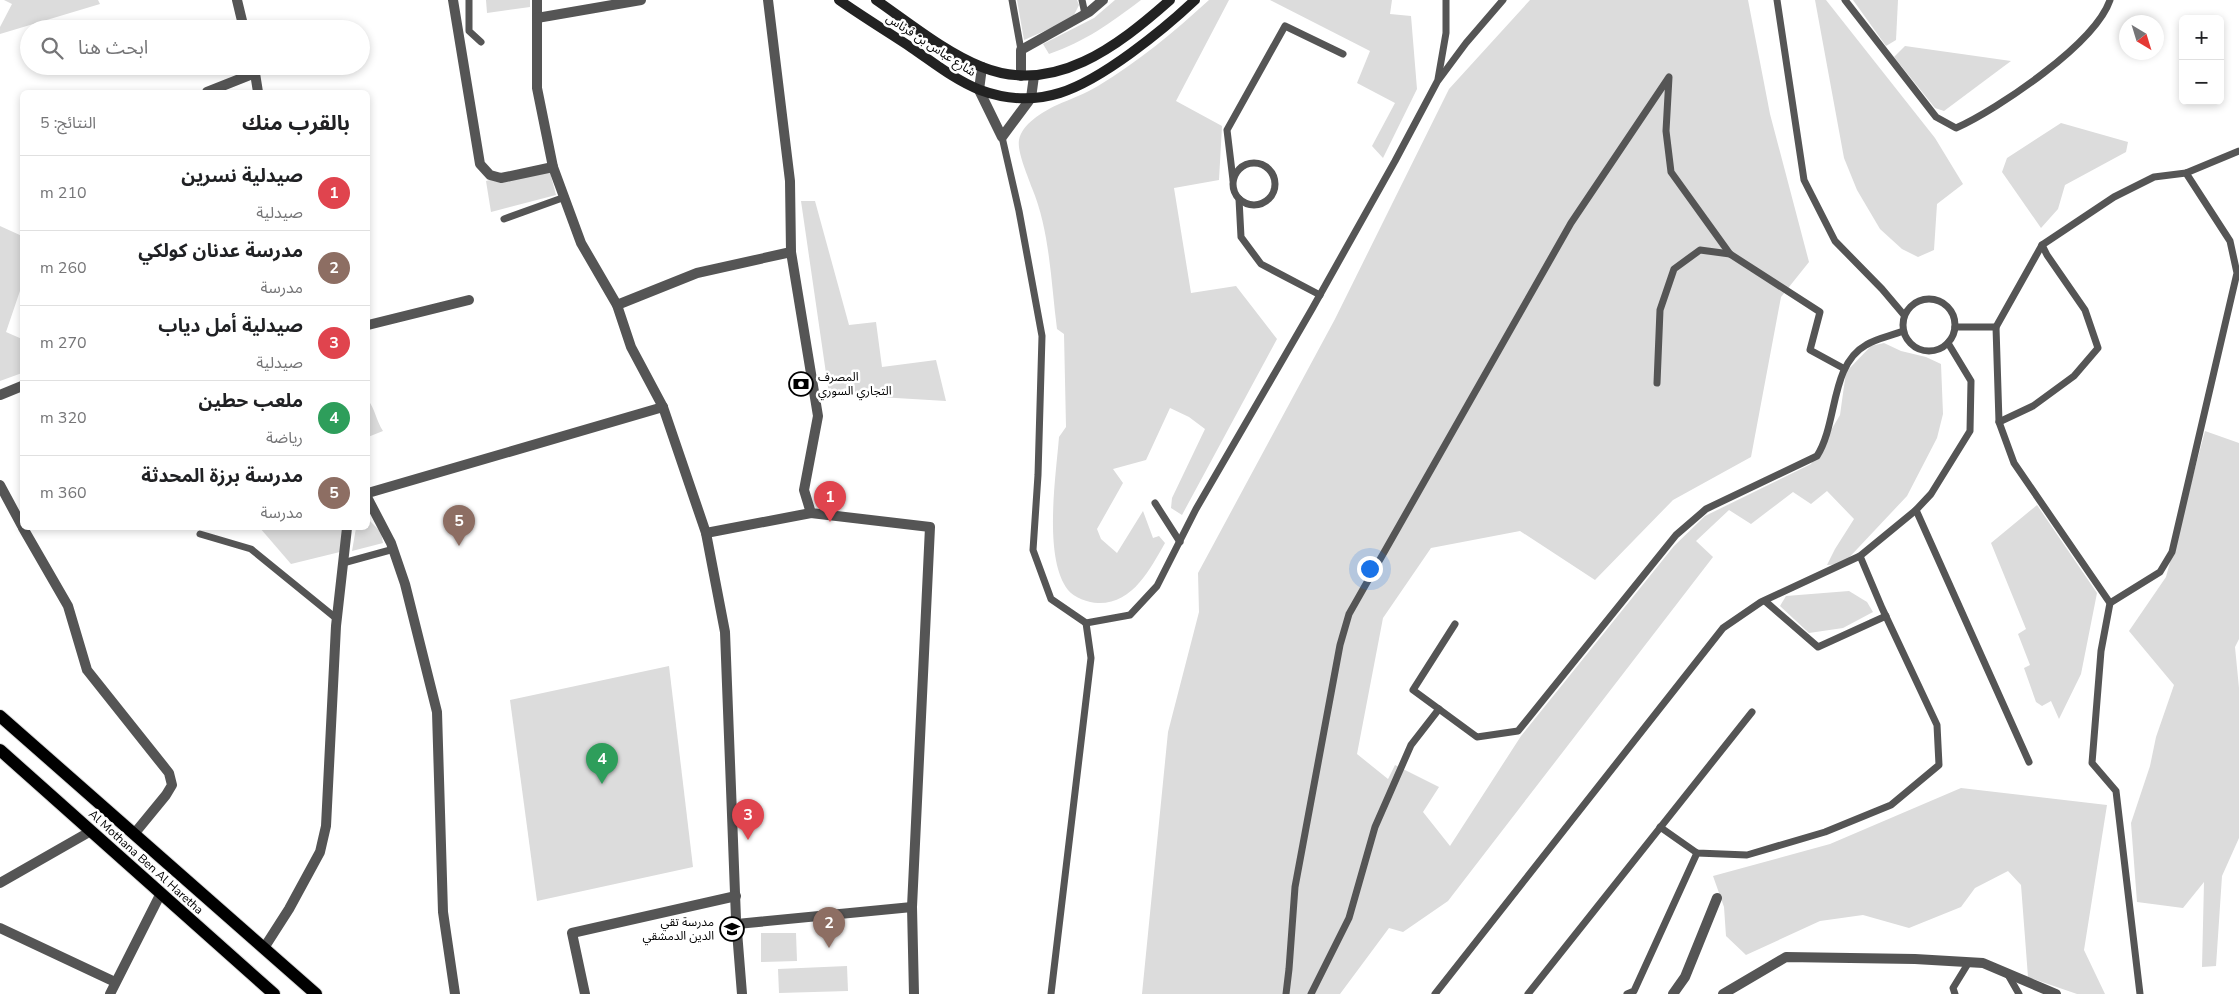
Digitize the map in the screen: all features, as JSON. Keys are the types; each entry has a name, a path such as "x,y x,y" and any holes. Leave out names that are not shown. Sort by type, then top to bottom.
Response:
{"main road":[{"name":"شارع عباس بن فرناس","path":"839,0 960,81 996,95 1032,98 1053,95 1093,80 1143,44 1195,0"},
{"name":"شارع عباس بن فرناس","path":"876,0 946,47 982,67 1021,76 1059,72 1079,65 1098,55 1132,31 1170,0"},
{"path":"0,716 316,994"},
{"name":"Al Mothana Ben Al Haretha","path":"0,750 274,994"}],"street":[{"path":"237,0 242,20"},
{"path":"454,0 480,164 490,175 501,178 553,167"},
{"path":"537,0 537,88 553,167 581,243 617,304 631,347 663,407 706,533 726,632 737,924 742,994"},
{"path":"537,18 641,0"},
{"path":"768,0 790,180 791,252 818,416 804,490 811,513"},
{"path":"1021,76 1021,50 1085,14 1103,0"},
{"path":"982,67 980,90 1002,137 1032,98 1034,76"},
{"path":"211,90 243,75"},
{"path":"255,75 258,90"},
{"path":"617,304 698,273 791,252"},
{"path":"370,325 469,300"},
{"path":"0,395 20,387"},
{"path":"370,492 663,407"},
{"path":"0,485 20,522"},
{"path":"370,504 394,550 405,584 437,712 443,912 455,994"},
{"path":"706,533 811,513 930,527 912,908 914,994"},
{"path":"25,530 68,606 87,670 169,773 172,785 134,834"},
{"path":"264,948 289,909 320,852 326,826 337,618 346,530"},
{"path":"0,883 91,830"},
{"path":"110,994 161,893"},
{"path":"585,994 572,933 736,896"},
{"path":"1673,994 1685,977 1717,898"},
{"path":"737,924 912,908"},
{"path":"0,928 115,982"},
{"path":"1723,994 1786,958 1915,959 1984,963 2056,994"}],"lane":[{"path":"468,0 469,31 481,42"},
{"path":"1012,0 1021,50"},
{"path":"1082,0 1085,14"},
{"path":"1437,82 1446,33 1446,0"},
{"path":"1002,137 1019,211 1042,336 1038,475 1033,550 1051,599 1086,623 1130,615 1157,586 1201,501 1320,295 1437,82 1466,43 1503,0"},
{"path":"1777,0 1804,180 1835,241 1882,289 1904,315"},
{"path":"1846,0 1936,117 1956,128 1983,116 2061,60 2094,25 2110,0"},
{"path":"1320,295 1261,264 1241,237 1239,199 1233,187 1227,130 1285,26 1343,54"},
{"path":"1286,994 1290,969 1295,887 1340,645 1349,614 1571,223 1669,77 1666,131 1671,172 1730,254 1820,312 1810,350 1844,368"},
{"path":"2140,994 2116,791 2092,763 2101,650 2110,603 2014,462 1998,422 1996,327 2042,245 2114,197 2154,177 2186,172 2239,151"},
{"path":"1233,180 1240,168 1253,162 1266,166 1275,177 1275,191 1266,202 1252,205 1239,199"},
{"path":"2110,603 2160,572 2172,552 2237,273 2230,241 2186,172"},
{"path":"504,219 565,197"},
{"path":"1998,422 2033,406 2074,376 2098,348 2085,310 2042,245"},
{"path":"1657,383 1660,310 1674,269 1700,250 1730,254"},
{"path":"1930,298 1946,304 1954,318 1955,327 1948,343 1934,350 1918,349 1911,345 1903,331 1904,315 1915,302 1930,298"},
{"path":"1955,327 1996,327"},
{"path":"1455,624 1413,690 1477,737 1518,731 1676,535 1706,509 1817,456 1825,444 1844,368 1865,345 1903,331"},
{"path":"1435,994 1723,628 1765,600 1860,556 1916,510 1931,494 1970,431 1971,382 1948,343"},
{"path":"1154,503 1180,542"},
{"path":"1916,510 2029,762"},
{"path":"200,534 251,549 337,618"},
{"path":"343,563 394,550"},
{"path":"1660,828 1697,853 1747,855 1825,832 1891,805 1939,765 1937,726 1860,556"},
{"path":"1765,600 1818,647 1886,616"},
{"path":"1051,994 1091,658 1086,623"},
{"path":"1311,994 1349,918 1375,826 1411,745 1439,709"},
{"path":"1528,994 1752,712"},
{"path":"1627,994 1634,991 1697,853"},
{"path":"1955,994 1954,988 1968,962"},
{"path":"2007,973 2019,994"}],"shaded area":[{"path":"4,0 98,0 100,4 47,20 20,20 20,28 0,34 0,27 12,4"},
{"path":"486,0 530,0 530,7 487,13"},
{"path":"1017,0 1077,0 1079,5 1072,19 1024,40"},
{"path":"1115,0 1141,0 1097,31 1049,54 1043,44 1094,18"},
{"path":"1209,0 1229,0 1176,101 1222,126 1219,180 1174,188 1191,293 1236,286 1277,339 1182,515 1171,508 1172,498 1205,429 1189,417 1170,408 1146,460 1113,469 1123,483 1097,529 1101,539 1117,553 1143,511 1153,538 1159,536 1165,543 1146,574 1131,591 1121,598 1110,602 1090,602 1070,593 1060,576 1056,558 1053,538 1054,494 1059,437 1066,427 1064,334 1057,329 1043,222 1021,157 1019,140 1028,124 1039,115 1093,89 1128,67 1156,46"},
{"path":"1270,0 1392,0 1390,14 1411,16 1417,89 1383,158 1372,146 1395,103 1357,83 1370,51"},
{"path":"1530,0 1748,0 1770,114 1809,262 1781,297 1751,457 1673,500 1595,580 1520,531 1431,548 1383,618 1357,754 1388,779 1395,765 1439,787 1423,812 1450,846 1521,736 1674,546 1705,516 1811,464 1840,415 1846,372 1871,346 1884,343 1901,351 1926,357 1941,364 1943,414 1937,438 1907,496 1843,564 1827,565 1854,519 1827,491 1811,504 1793,492 1751,524 1729,510 1696,541 1713,557 1448,901 1403,932 1389,928 1340,994 1142,994 1168,732 1199,612 1198,573 1335,319 1449,89"},
{"path":"1815,0 1826,0 1935,138 1963,184 1937,204 1934,250 1918,257 1902,249 1880,229 1857,190 1844,158"},
{"path":"1853,0 1898,0 1896,40 1886,46"},
{"path":"1905,46 2011,61 1944,111 1935,108 1894,57"},
{"path":"2061,123 2128,142 2126,152 2065,185 2058,209 2041,228 2002,172 2007,158"},
{"path":"548,165 556,195 491,212 486,181"},
{"path":"801,201 815,201 849,325 876,322 882,367 936,360 946,401 829,394"},
{"path":"0,226 20,235 20,291 6,332 20,338 20,374 0,381"},
{"path":"370,404 372,407 383,431 370,436"},
{"path":"2205,431 2239,443 2239,639 2235,647 2239,688 2239,838 2222,876 2216,966 2202,967 2204,882 2183,908 2137,902 2131,823 2150,766 2156,737 2174,685 2129,631 2166,577"},
{"path":"2037,505 2097,593 2081,674 2059,719 2051,701 2042,706 2036,702 2024,668 2030,665 2018,634 2026,629 1991,543"},
{"path":"370,521 381,532 383,543 352,551 356,530 370,530"},
{"path":"262,530 343,530 344,551 291,564"},
{"path":"1849,591 1867,602 1873,612 1843,628 1809,633 1780,606 1786,596"},
{"path":"669,666 693,867 537,901 510,700"},
{"path":"1961,788 2107,805 2084,950 2105,994 2077,994 2028,977 2021,885 2008,871 1975,888 1961,907 1909,928 1863,915 1820,921 1746,955 1726,936 1724,907 1713,876 1830,844"},
{"path":"761,933 796,933 797,961 761,962"},
{"path":"847,966 848,991 779,993 778,969"}],"place":[{"name":"المصرف التجاري السوري","path":"801,384"},
{"name":"صيدلية نسرين","path":"830,522"},
{"name":"مدرسة برزة المحدثة","path":"459,546"},
{"name":"ملعب حطين","path":"602,784"},
{"name":"صيدلية أمل دياب","path":"748,840"},
{"name":"مدرسة تقي الدين الدمشقي","path":"732,929"},
{"name":"مدرسة عدنان كولكي","path":"829,948"}]}
